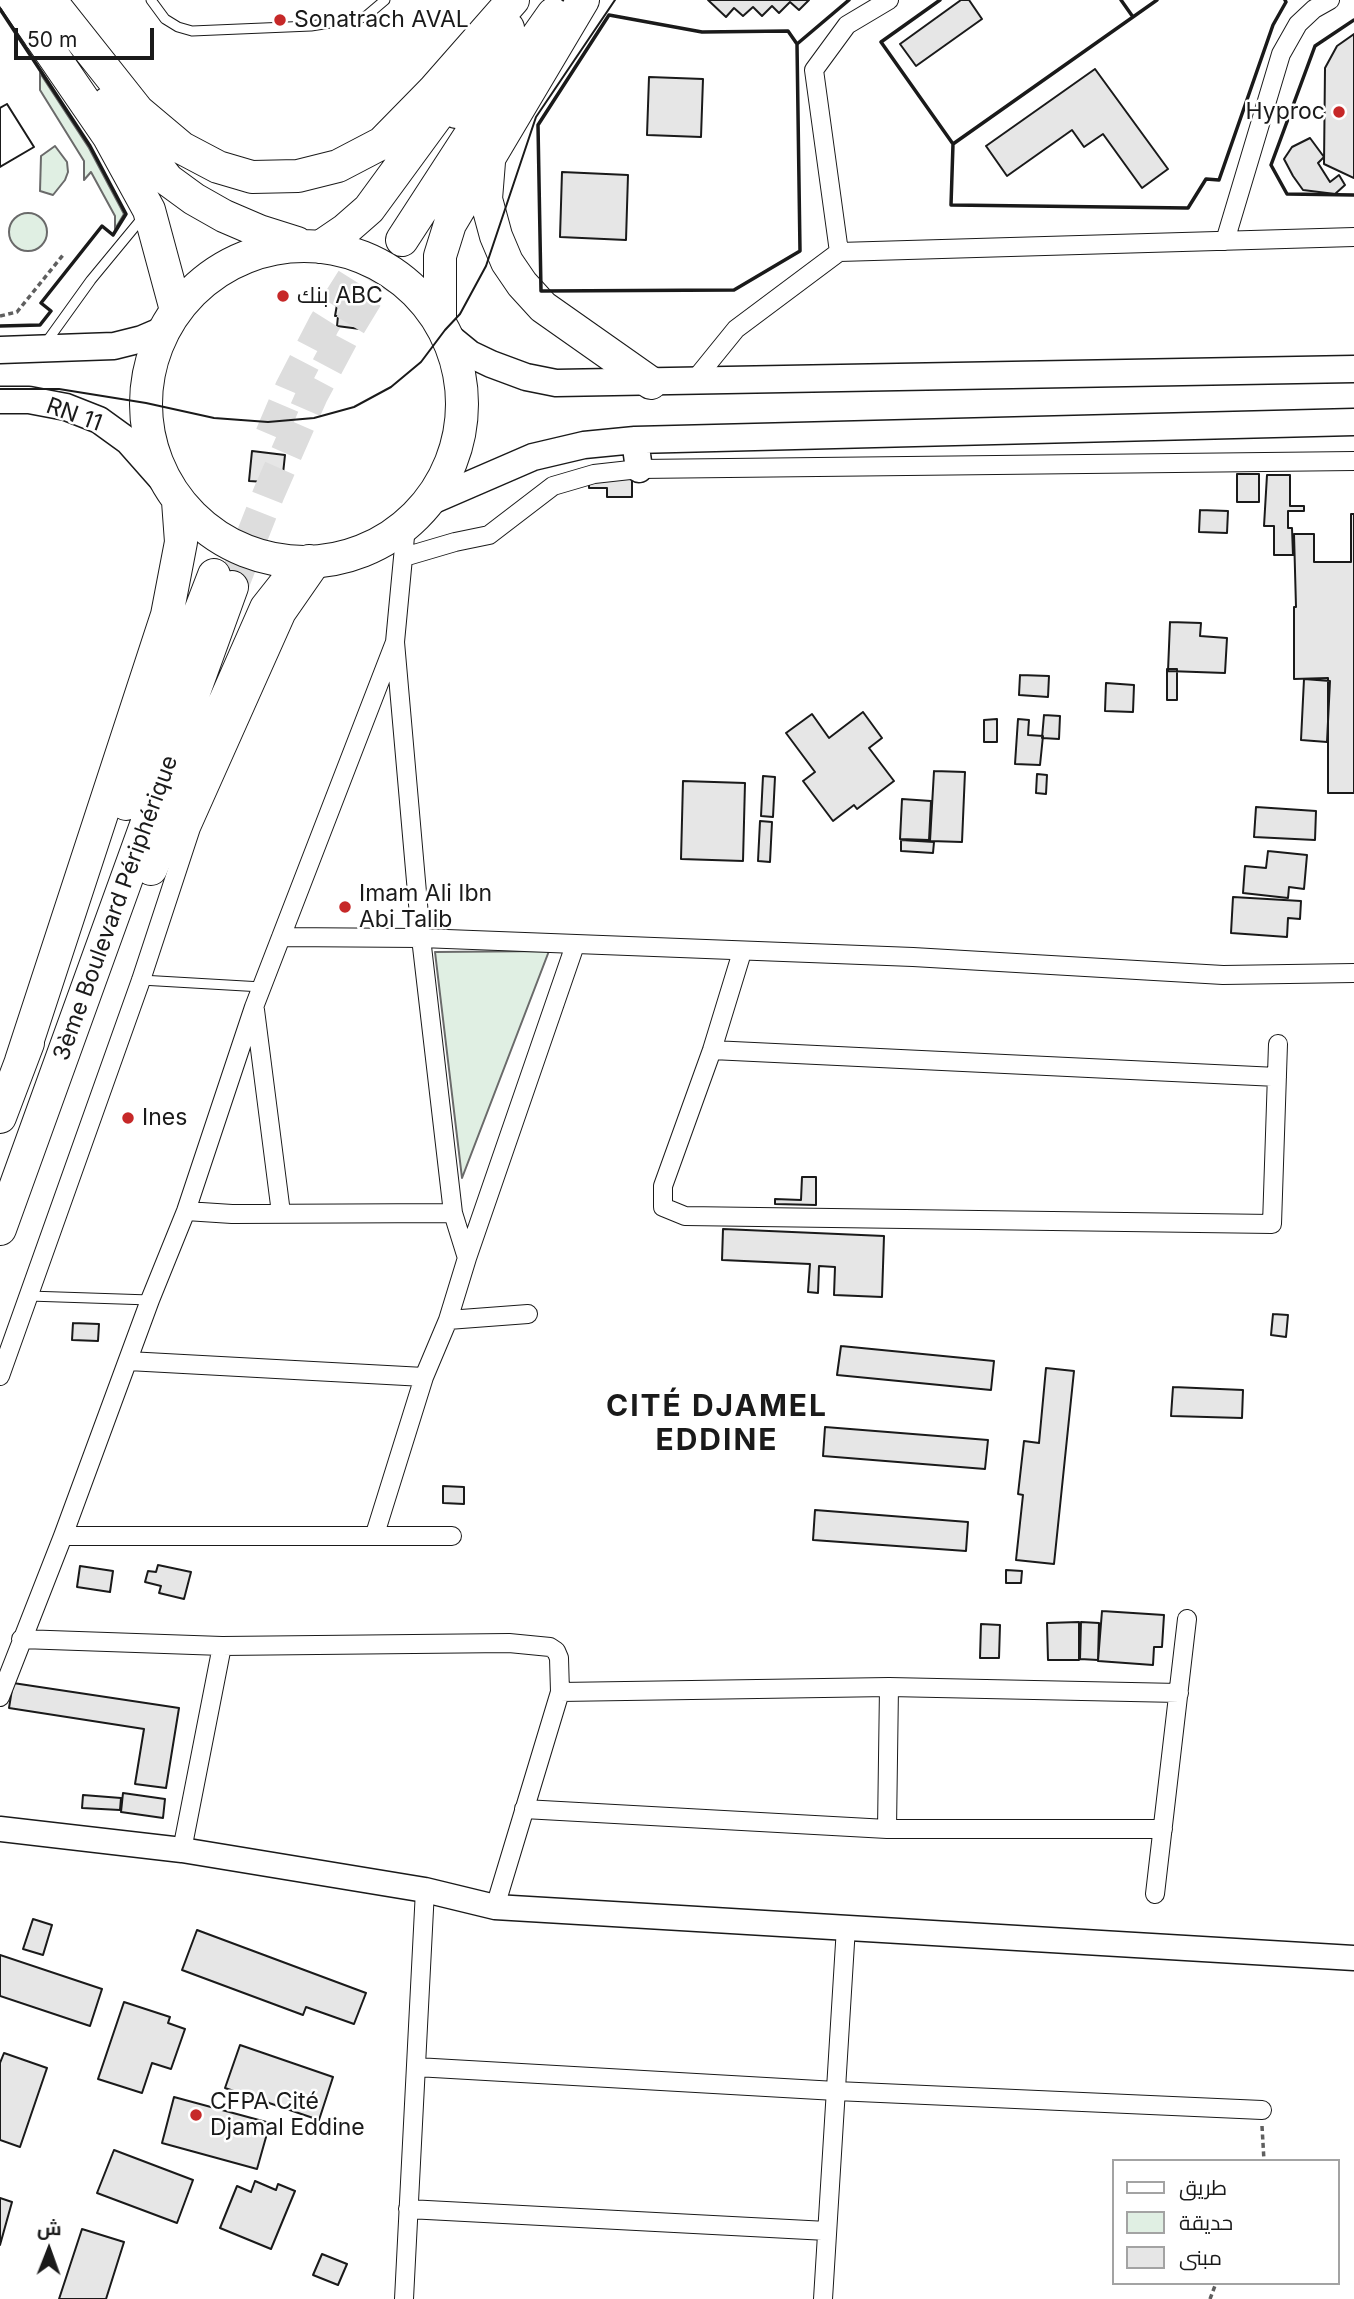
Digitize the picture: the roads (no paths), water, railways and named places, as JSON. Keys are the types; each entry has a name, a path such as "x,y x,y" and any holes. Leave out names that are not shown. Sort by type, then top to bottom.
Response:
{"highway":[{"path":"15,0 109,137 149,210 170,320"},
{"path":"38,0 113,110 168,180 224,216 259,231 312,246 344,251 368,259 390,271 418,295 444,329 459,369 463,404 459,439 448,472 429,502 405,526 376,545 344,558 279,561 250,553 223,541 199,523 172,493"},
{"path":"50,0 138,111 181,148 218,167 252,177 298,176 338,166 382,143 433,92 513,0"},
{"path":"21,1061 167,615 181,542 172,493 154,456 146,427 146,415 149,369 170,320 196,288 229,265 246,256 275,248 312,246 345,230 369,209 523,0"},
{"path":"523,0 393,234 564,0"},
{"path":"444,329 440,256 450,224 583,0"},
{"path":"489,161 486,199 496,236 507,262 522,284 543,307 650,383"},
{"path":"97,960 132,905 166,838 266,608 285,584 316,561"},
{"name":"3ème Boulevard Périphérique","path":"0,1117 122,816 223,581 97,960 0,1229"},
{"path":"132,905 164,868 191,828"}],"main road":[{"path":"0,350 114,346 142,339 170,320"},
{"path":"444,329 470,354 491,364 556,383 1354,369"},
{"name":"RN 11","path":"0,400 29,400 66,407 99,420 128,440 172,493"},
{"path":"429,502 533,457 584,445 635,440 1354,422"},
{"path":"635,440 639,469"}],"street":[{"path":"839,253 814,70 847,26 889,0"},
{"path":"1225,241 1281,54 1298,24 1317,3"},
{"path":"693,382 736,329 839,253 1354,237"},
{"path":"404,557 489,535 552,486 594,474 639,469 1354,461"},
{"path":"405,526 395,642 421,938 453,1213 467,1258"},
{"path":"0,1376 141,980 191,828 286,615 316,561"},
{"path":"0,1697 186,1211 254,1007 395,642"},
{"path":"281,937 421,938 1034,962 1223,975 1354,973"},
{"path":"375,1534 424,1377 448,1321 467,1258 575,945"},
{"path":"742,952 712,1050 663,1186 663,1207 685,1216 1272,1224 1278,1044"},
{"path":"254,1007 281,1213"},
{"path":"712,1050 1277,1077"},
{"path":"186,1211 232,1214 453,1213"},
{"path":"448,1321 528,1314"},
{"path":"128,1362 424,1377"},
{"path":"63,1536 452,1536"},
{"path":"1155,1894 1187,1619"},
{"path":"21,1639 222,1646 509,1643 544,1645 556,1651 559,1658 560,1692 495,1908"},
{"path":"182,1850 222,1646"},
{"path":"560,1692 889,1687 1179,1693"},
{"path":"887,1829 889,1687"},
{"path":"524,1809 887,1829 1163,1829"},
{"path":"0,1829 182,1850 425,1890 495,1908 1354,1958"},
{"path":"404,2299 425,1890"},
{"path":"823,2299 846,1927"},
{"path":"416,2067 836,2091 1262,2110"},
{"path":"408,2209 827,2231"}],"lane":[{"path":"151,0 164,19 192,31 310,26 349,20 365,17 384,0"},
{"path":"42,349 91,280 149,210"},
{"path":"141,980 262,987"},
{"path":"27,1296 150,1300"}],"tunnel":[{"path":"232,587 312,395 344,335 402,240"},
{"path":"271,435 291,388 324,324 363,262"}],"tram line":[{"path":"0,389 59,389 146,403 214,418 268,422 314,418 354,407 391,387 421,362 460,314 486,266 536,117 615,0"}],"place":[{"name":"Sonatrach AVAL","path":"280,20"},
{"name":"Hyproc","path":"1339,112"},
{"name":"بنك ABC","path":"283,296"},
{"name":"Imam Ali Ibn Abi Talib","path":"345,907"},
{"name":"Ines","path":"128,1118"},
{"name":"CFPA Cité Djamal Eddine","path":"196,2115"}],"district":[{"name":"CITÉ DJAMEL EDDINE","path":"717,1424"}]}
